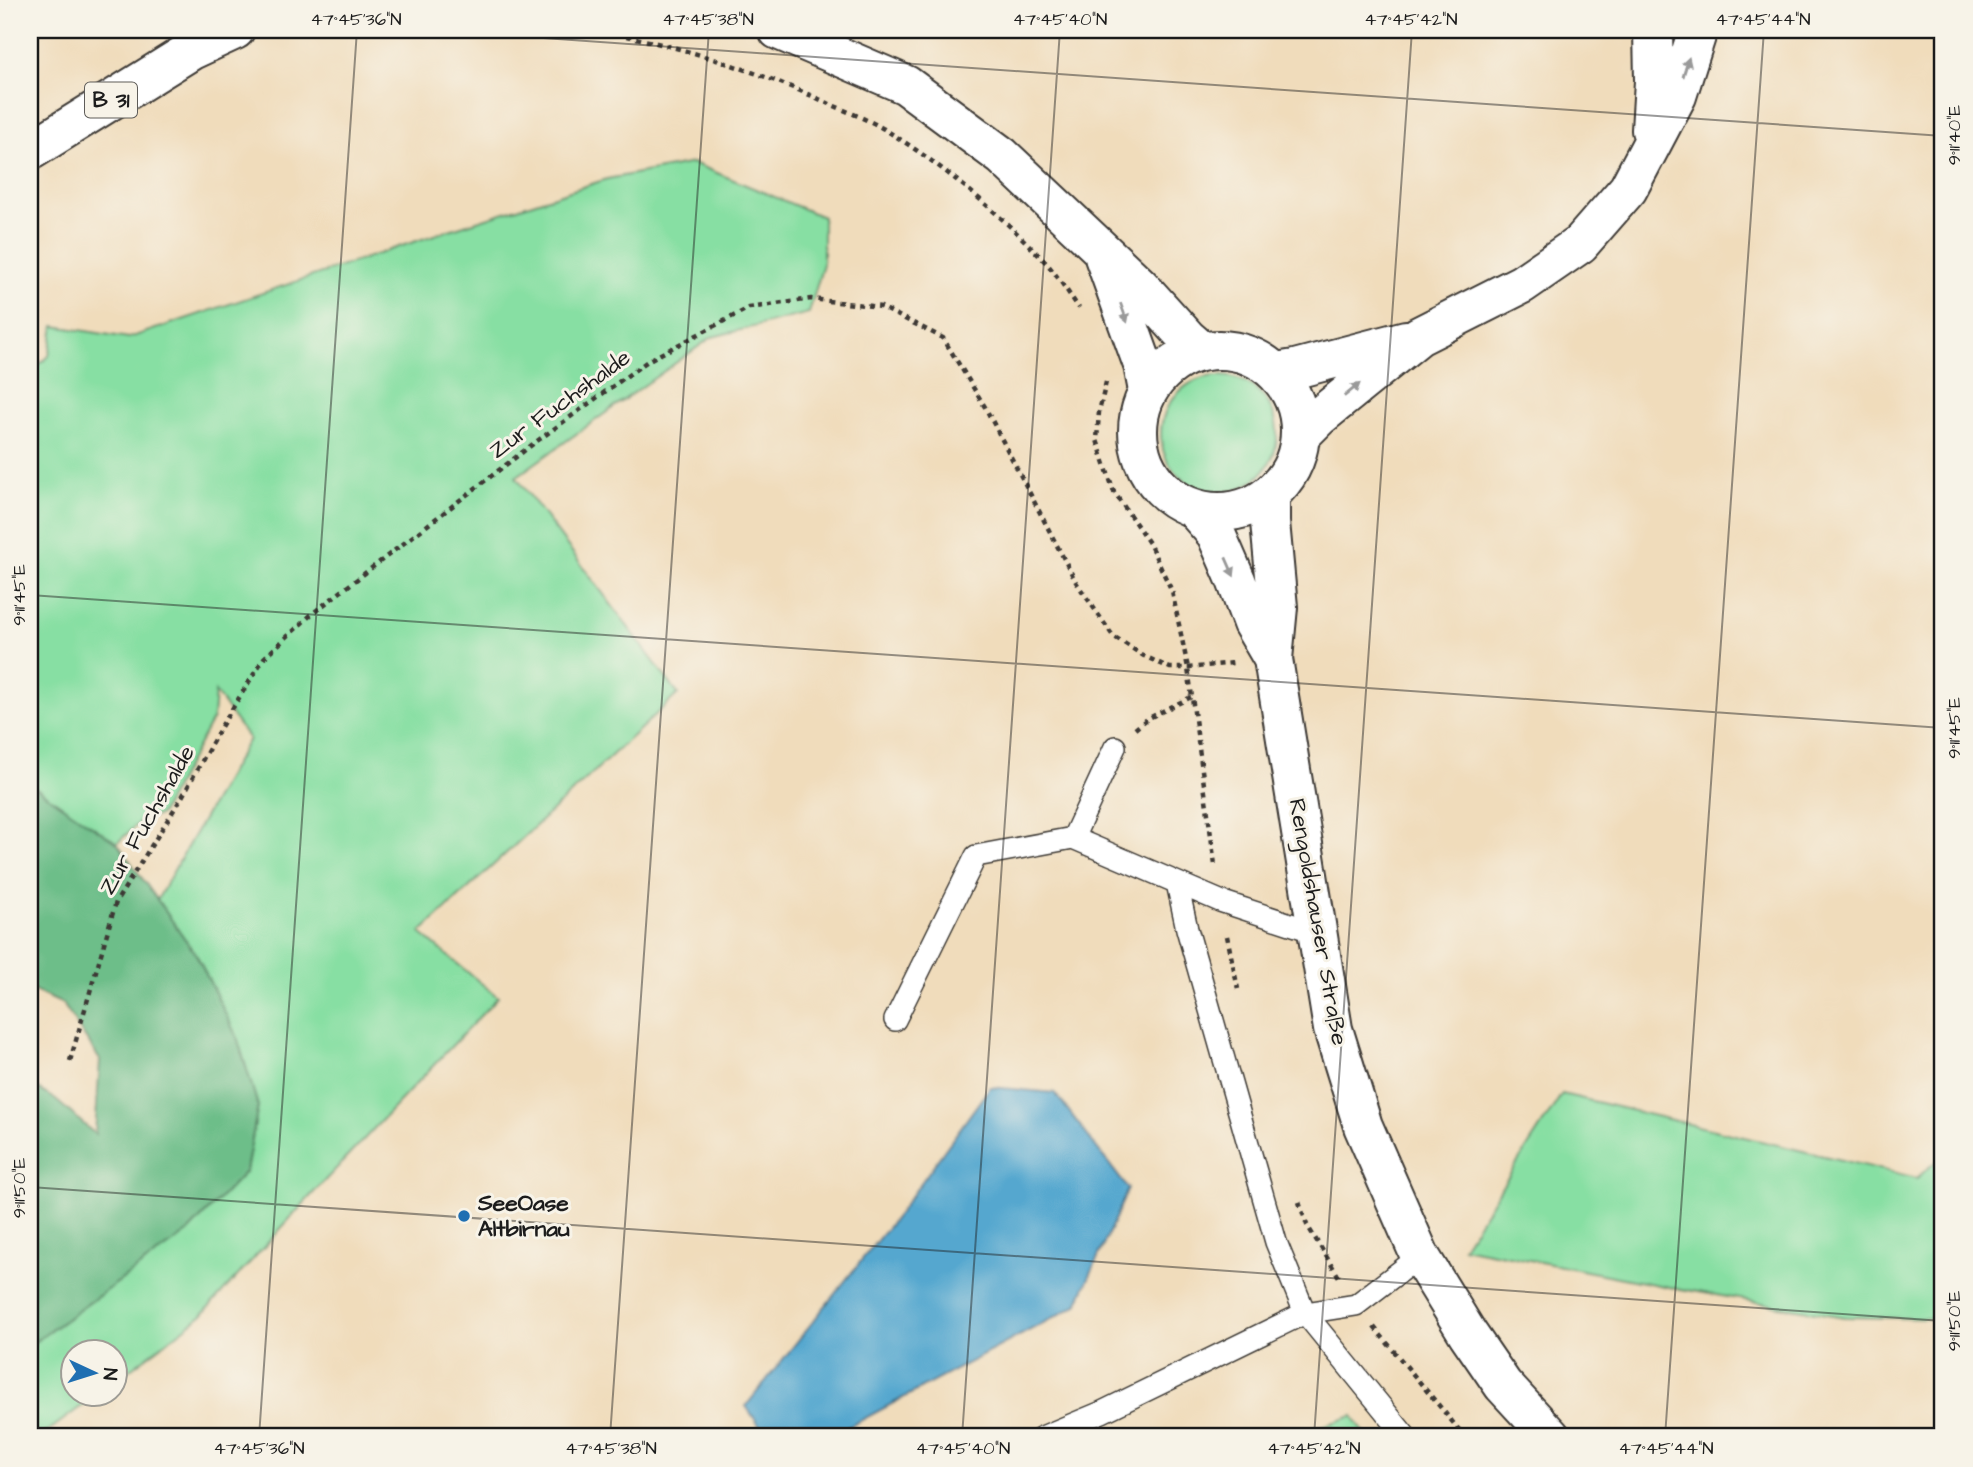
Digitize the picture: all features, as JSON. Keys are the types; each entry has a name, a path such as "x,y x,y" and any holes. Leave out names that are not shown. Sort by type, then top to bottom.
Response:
{"street":[{"name":"B 31","path":"30,151 192,50 235,30"},
{"path":"778,30 906,85 1002,156 1139,285 1202,351"},
{"path":"1650,146 1654,82 1653,30"},
{"path":"1301,435 1319,417 1419,337 1522,284 1580,244 1628,188 1677,96 1698,30"},
{"path":"1101,248 1143,365 1148,391"},
{"path":"1276,372 1419,337"},
{"name":"Rengoldshauser Straße","path":"1222,349 1242,352 1260,360 1276,372 1295,401 1301,435 1292,469 1270,496 1247,508 1221,513 1195,509 1175,501 1159,487 1147,471 1137,430 1140,410 1148,391 1171,365 1202,351 1222,349"},
{"name":"Rengoldshauser Straße","path":"1270,496 1278,607 1273,659 1334,1029 1363,1126 1420,1256 1503,1385 1551,1437"},
{"name":"Rengoldshauser Straße","path":"1195,509 1216,534 1252,623 1273,659"}],"lane":[{"path":"1073,838 1115,747"},
{"path":"895,1020 976,856 1073,838 1220,901 1318,933"},
{"path":"1177,883 1187,929 1276,1242 1305,1313 1406,1437"},
{"path":"1042,1437 1102,1412 1305,1313 1356,1305 1420,1256"}],"path":[{"path":"597,30 627,35 714,58 790,86 881,128 940,167 994,213 1049,267 1083,314"},
{"name":"Zur Fuchshalde","path":"70,1061 116,902 264,658 313,613 533,443 649,360 749,308 811,299 881,307 943,338 985,407 1076,582 1114,636 1144,656 1170,668 1188,668"},
{"path":"1107,378 1099,412 1097,440 1114,492 1149,543 1172,591 1188,668 1220,901 1240,996"},
{"path":"1115,747 1147,719 1191,697"},
{"path":"1298,1201 1307,1225 1341,1281"},
{"path":"1373,1326 1465,1437"}],"green space":[{"path":"693,163 823,217 823,264 809,313 712,337 516,477 678,694 420,933 498,997 202,1315 130,1369 130,1338 60,1338 60,1408 79,1408 40,1437 30,1437 30,1345 188,1232 246,1171 258,1106 236,1037 197,956 157,900 249,739 215,692 213,718 160,815 142,820 117,843 30,784 30,372 49,356 54,326 129,338 607,179"},
{"path":"1219,376 1241,381 1260,393 1272,412 1277,434 1272,456 1260,475 1241,487 1219,492 1197,487 1178,475 1166,456 1161,434 1166,412 1178,393 1197,381"},
{"path":"30,784 117,843 197,956 237,1037 258,1106 246,1171 188,1232 30,1345 30,1084 56,1100 95,1134 100,1060 63,1004 30,989"},
{"path":"1562,1094 1917,1178 1943,1155 1943,1319 1844,1317 1669,1287 1463,1247"},
{"path":"1353,1416 1367,1437 1288,1437"}],"water":[{"path":"990,1087 1055,1093 1128,1189 1077,1305 830,1437 767,1437 746,1406 902,1209"}],"place":[{"name":"SeeOase Altbirnau","path":"464,1216"}]}
